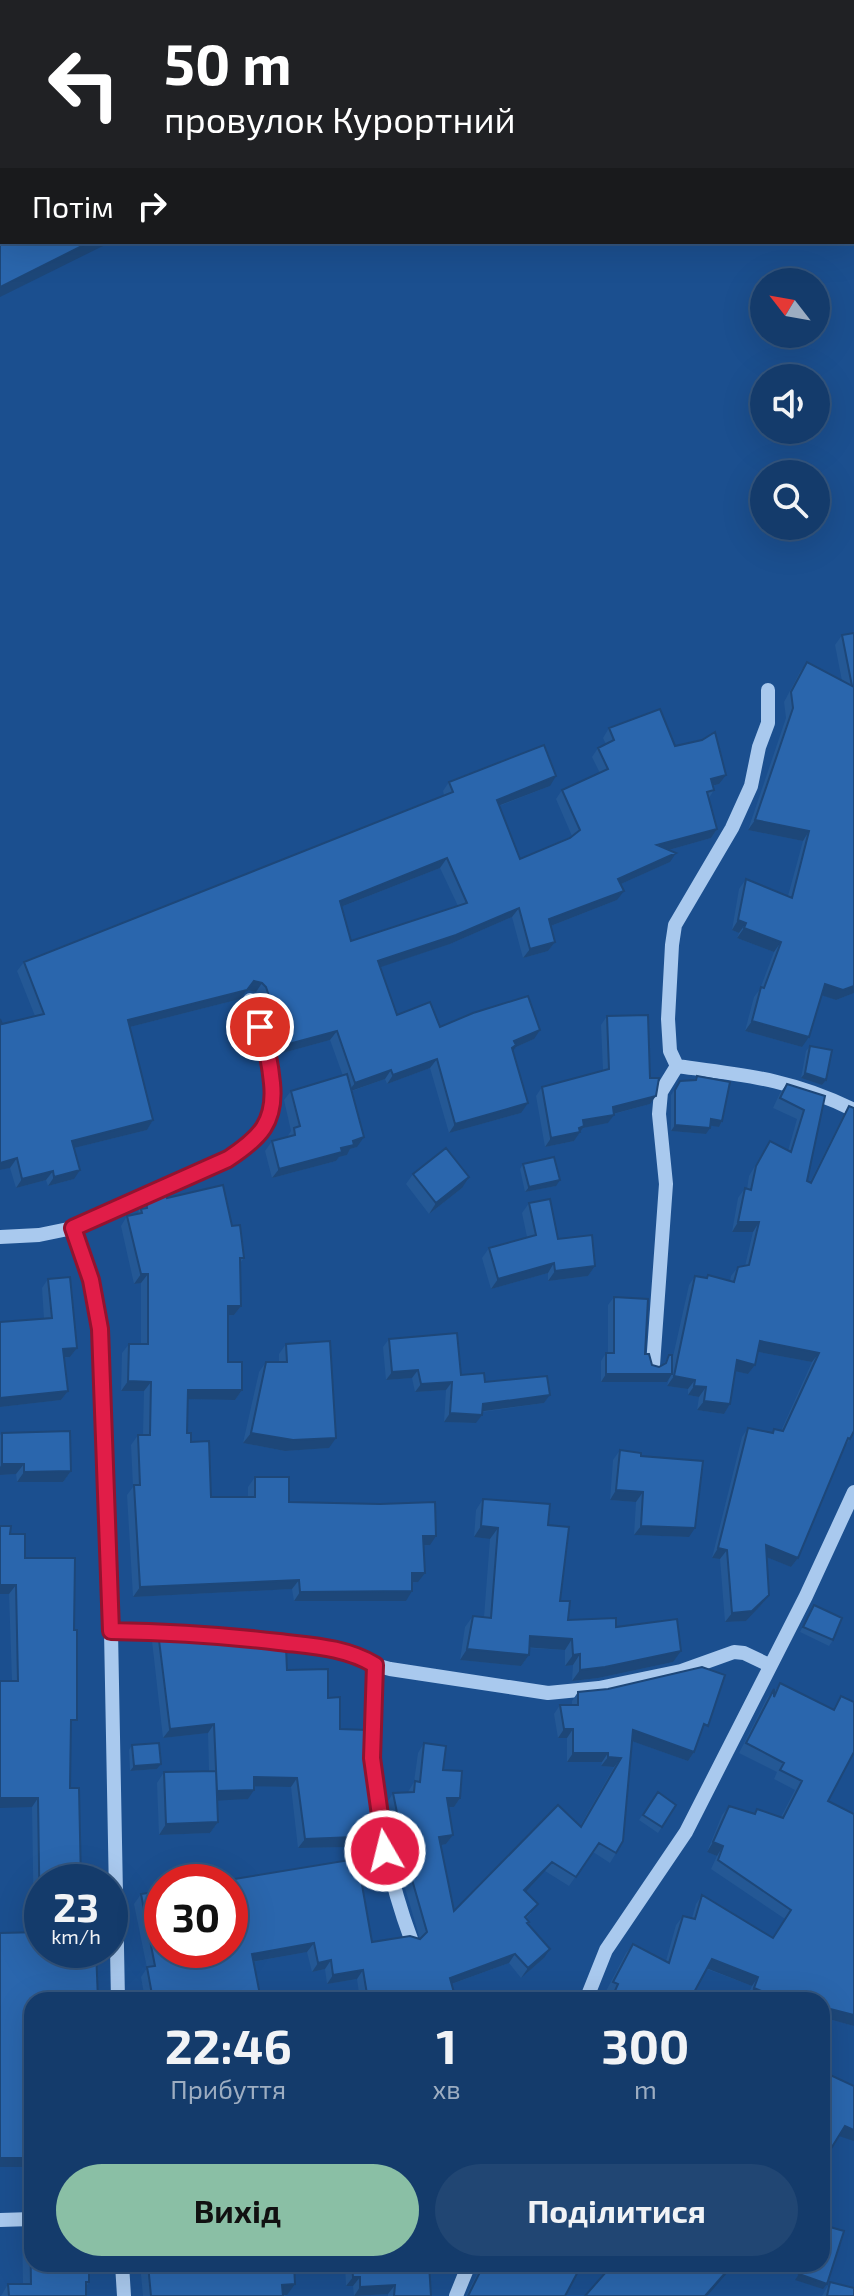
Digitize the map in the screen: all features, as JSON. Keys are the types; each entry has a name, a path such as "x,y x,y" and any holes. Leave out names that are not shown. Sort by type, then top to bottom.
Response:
{"street":[{"path":"677,1066 670,1051 668,1019 675,925 732,828 751,786 759,747 768,723 768,690"},
{"path":"0,1237 39,1235 73,1228 228,1159 248,1146 266,1126 275,1099 270,1054 250,1000"},
{"path":"677,1066 772,1079 808,1089 854,1110"},
{"path":"653,1365 666,1184 659,1114 661,1092 677,1066"},
{"path":"73,1228 91,1280 100,1329 111,1631 118,1992"},
{"path":"589,1992 606,1950 686,1832 806,1596 854,1492"},
{"path":"111,1631 195,1632 328,1648 358,1655 375,1665 548,1693 599,1688 681,1671 734,1652 744,1653 769,1665"},
{"path":"375,1665 372,1758 385,1851 411,1939"},
{"path":"0,2220 24,2219"},
{"path":"122,2272 124,2296"},
{"path":"456,2296 466,2272"}],"building":[{"path":"0,244 86,244 0,287"},
{"path":"854,633 854,986 843,990 825,984 809,1037 752,1021 761,987 764,988 781,942 744,928 746,923 738,920 746,879 792,898 809,831 755,820 793,708 791,692 807,662 852,686 842,635"},
{"path":"660,709 675,746 702,740 715,732 726,775 711,779 714,790 707,792 717,829 657,845 676,853 618,879 624,891 549,919 555,942 530,949 519,908 456,935 378,961 397,1015 430,1002 440,1027 528,996 540,1030 514,1041 516,1045 512,1048 528,1103 455,1124 437,1059 393,1075 391,1070 355,1083 337,1031 285,1045 266,987 254,981 247,990 128,1020 153,1120 72,1141 80,1170 54,1177 53,1171 22,1179 17,1158 0,1163 0,1019 2,1024 44,1014 24,962 453,792 449,782 544,745 556,776 497,800 520,859 570,838 580,830 562,790 608,769 598,748 614,740 609,728","holes":["447,858 467,903 351,941 340,901"]},
{"path":"648,1015 650,1078 659,1078 656,1096 613,1107 614,1115 583,1120 584,1126 579,1128 580,1132 551,1138 542,1087 609,1069 607,1016"},
{"path":"810,1046 832,1050 826,1080 805,1073"},
{"path":"347,1074 364,1137 353,1141 354,1145 341,1148 342,1152 279,1169 272,1141 295,1135 294,1128 300,1126 291,1091"},
{"path":"697,1076 730,1082 722,1121 711,1119 710,1128 675,1125 675,1090 680,1081 696,1080"},
{"path":"787,1084 825,1096 807,1181 811,1183 849,1106 854,1108 854,1431 848,1438 798,1558 766,1545 769,1595 752,1611 732,1613 727,1550 718,1548 748,1428 773,1433 774,1429 783,1431 819,1353 760,1341 755,1365 737,1360 730,1404 704,1401 706,1387 694,1386 695,1380 674,1376 695,1276 707,1278 708,1275 734,1282 738,1267 749,1265 759,1222 738,1222 745,1188 751,1190 756,1166 770,1141 791,1152 804,1110 780,1098"},
{"path":"446,1148 469,1177 436,1203 413,1174"},
{"path":"554,1157 560,1180 529,1187 523,1164"},
{"path":"223,1185 232,1226 240,1225 244,1258 240,1258 241,1306 228,1306 228,1362 242,1362 242,1390 188,1390 187,1433 191,1433 191,1442 209,1441 211,1497 255,1497 255,1477 289,1477 289,1502 435,1502 436,1536 423,1536 425,1573 412,1573 412,1591 300,1592 299,1580 140,1587 134,1485 140,1485 138,1435 150,1435 151,1382 128,1381 129,1344 148,1344 148,1274 141,1274 127,1216 142,1213 141,1209 147,1208 146,1200 165,1191 167,1198"},
{"path":"550,1199 558,1239 592,1235 595,1266 555,1271 554,1263 498,1279 489,1248 536,1235 529,1203"},
{"path":"70,1277 77,1348 63,1349 68,1391 0,1398 0,1322 52,1318 48,1279"},
{"path":"614,1297 648,1299 645,1354 649,1354 652,1365 659,1367 672,1355 672,1374 606,1374 606,1353 614,1353"},
{"path":"457,1333 461,1375 484,1373 485,1382 547,1376 550,1395 483,1404 482,1415 450,1413 452,1382 421,1384 418,1370 392,1372 389,1339"},
{"path":"330,1341 336,1438 293,1440 251,1433 266,1362 287,1362 286,1344"},
{"path":"70,1431 71,1471 24,1472 24,1464 2,1464 2,1433"},
{"path":"620,1450 641,1453 641,1456 703,1461 695,1528 641,1526 643,1492 616,1490"},
{"path":"483,1499 550,1504 548,1525 569,1527 560,1601 570,1601 568,1620 616,1618 616,1627 677,1619 681,1651 580,1670 580,1654 573,1655 572,1639 530,1636 529,1655 467,1649 473,1616 491,1618 498,1528 481,1526"},
{"path":"0,1526 11,1526 10,1534 25,1534 25,1558 75,1558 77,1720 71,1720 70,1788 79,1788 81,1864 39,1864 38,1798 0,1798 0,1681 18,1681 16,1585 0,1585"},
{"path":"814,1605 842,1618 833,1640 803,1627"},
{"path":"158,1632 230,1636 230,1641 267,1641 267,1648 286,1647 287,1670 328,1669 328,1698 340,1697 340,1729 368,1730 373,1795 390,1874 361,1879 372,1942 410,1936 420,1939 427,1932 407,1862 393,1793 414,1792 415,1781 420,1782 424,1743 446,1746 443,1770 462,1771 460,1798 447,1798 453,1835 439,1837 454,1911 558,1805 581,1827 621,1758 608,1757 608,1753 573,1753 573,1729 564,1729 560,1705 578,1705 578,1692 608,1689 702,1667 725,1675 708,1726 704,1724 694,1752 633,1730 623,1841 616,1853 599,1843 576,1877 552,1862 524,1890 538,1904 525,1917 527,1923 550,1949 528,1968 515,1954 450,1978 454,1992 367,1992 363,1970 333,1975 331,1960 318,1963 314,1943 252,1954 259,1992 152,1992 147,1968 248,1968 248,1877 356,1859 354,1837 305,1839 297,1778 254,1777 254,1790 217,1791 214,1724 170,1729"},
{"path":"780,1683 834,1710 841,1696 854,1702 854,1752 828,1801 854,1814 854,2015 830,2009 830,1992 764,1992 754,1988 758,1977 712,1959 694,1992 614,1992 618,1984 613,1982 633,1944 669,1963 683,1916 695,1919 702,1895 773,1938 791,1910 718,1860 723,1846 713,1842 729,1806 755,1814 757,1809 783,1818 802,1781 780,1770 784,1763 746,1743 774,1689 774,1697"},
{"path":"159,1743 161,1764 134,1766 132,1745"},
{"path":"216,1771 218,1822 166,1824 164,1772"},
{"path":"658,1792 676,1805 662,1827 643,1815"},
{"path":"24,1932 24,1968 97,1968 98,1992 24,1992 24,2158 0,2158 0,1933"},
{"path":"830,2075 854,2086 854,2130 845,2126 830,2150"},
{"path":"830,2227 844,2231 827,2284 799,2274 830,2272"},
{"path":"31,2272 89,2272 86,2296 9,2296 8,2284 31,2284"},
{"path":"149,2272 294,2272 295,2284 282,2285 283,2296 151,2296"},
{"path":"353,2272 430,2272 431,2296 394,2296 395,2285 360,2287 360,2277 353,2277"},
{"path":"480,2272 578,2272 565,2296 468,2296"},
{"path":"606,2272 726,2272 705,2296 585,2296"},
{"path":"830,2282 854,2288 854,2296 827,2296"}],"route":[{"path":"260,1027 270,1054 275,1099 266,1126 248,1146 228,1159 73,1228 91,1280 100,1329 111,1631 195,1632 328,1648 358,1655 375,1665 372,1758 385,1851"}]}
